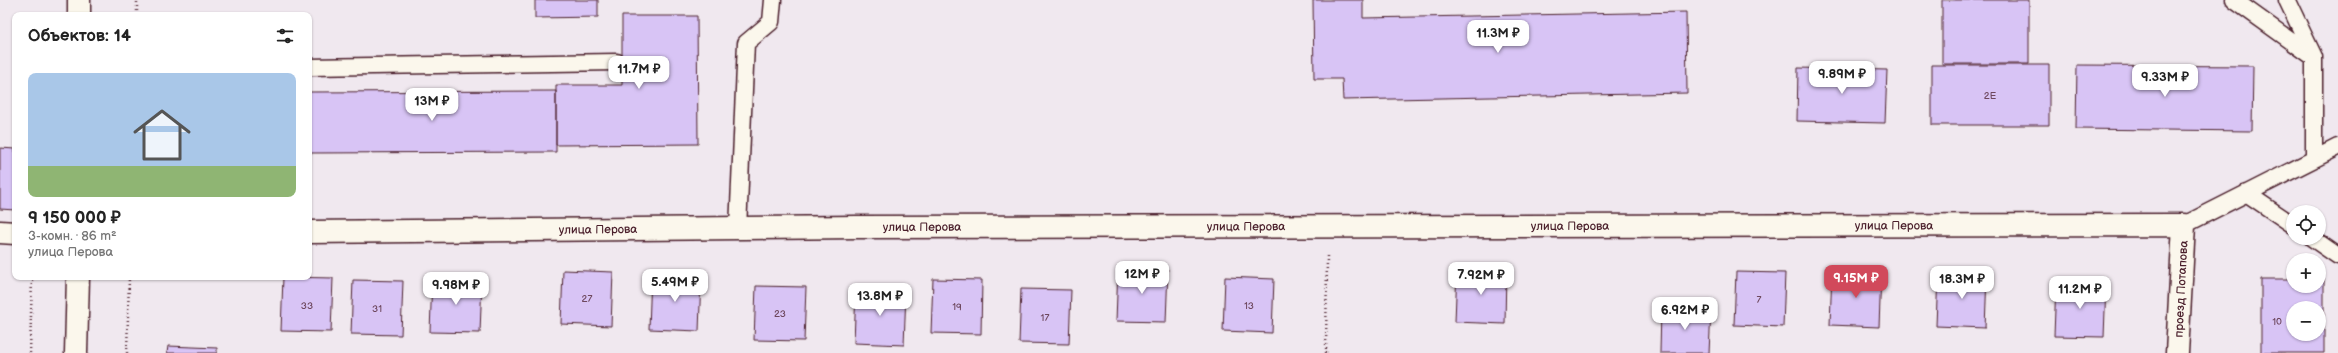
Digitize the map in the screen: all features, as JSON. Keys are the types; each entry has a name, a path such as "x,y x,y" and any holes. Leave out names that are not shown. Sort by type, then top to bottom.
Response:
{"street":[{"path":"79,0 79,12"},
{"name":"улица Перова","path":"312,232 857,227 1327,228 2184,226"},
{"name":"проезд Потапова","path":"2177,353 2184,226"},
{"path":"0,232 12,233"},
{"path":"76,353 78,280"}],"lane":[{"path":"738,229 746,43 771,22 773,0"},
{"path":"2234,0 2314,57"},
{"path":"2287,0 2314,57 2314,158"},
{"path":"312,67 617,62"},
{"path":"2184,226 2338,147"},
{"path":"2246,193 2286,220"},
{"path":"2322,245 2338,256"}],"path":[{"path":"137,0 137,12"},
{"path":"1326,353 1327,228"},
{"path":"30,353 32,280"},
{"path":"128,353 129,280"}],"building":[{"path":"535,0 598,0 598,17 535,18"},
{"path":"1313,0 1363,0 1363,18 1686,12 1687,93 1343,100 1342,79 1314,79"},
{"path":"1942,0 2029,0 2029,64 1942,64"},
{"path":"622,16 697,16 698,144 556,145 556,85 622,85"},
{"path":"1932,65 2049,65 2049,125 1932,125"},
{"path":"2077,65 2253,66 2252,131 2076,129"},
{"path":"1798,68 1887,70 1885,123 1797,121"},
{"path":"556,91 556,152 312,153 312,92"},
{"path":"0,148 12,149 12,210 0,209"},
{"path":"1118,267 1168,269 1166,322 1116,321"},
{"path":"1457,268 1506,270 1505,324 1455,322"},
{"path":"563,270 613,272 611,326 561,324"},
{"path":"1832,271 1881,273 1879,327 1830,325"},
{"path":"1736,272 1785,273 1783,327 1734,325"},
{"path":"1938,273 1987,274 1985,328 1936,326"},
{"path":"651,275 701,277 699,331 649,329"},
{"path":"1225,277 1274,279 1272,333 1223,331"},
{"path":"312,278 333,278 331,332 281,331 283,280 312,280"},
{"path":"432,278 482,279 480,333 430,332"},
{"path":"933,279 982,280 981,334 931,333"},
{"path":"2261,279 2286,279 2286,293 2324,293 2324,301 2286,301 2286,341 2324,341 2324,353 2261,353"},
{"path":"353,280 403,281 401,335 351,334"},
{"path":"2056,282 2106,283 2104,337 2054,336"},
{"path":"756,286 806,287 804,341 754,340"},
{"path":"856,289 906,291 904,345 854,343"},
{"path":"1021,289 1071,290 1069,344 1019,343"},
{"path":"1661,308 1711,310 1709,353 1660,353"},
{"path":"168,346 217,348 217,353 167,353"}]}
